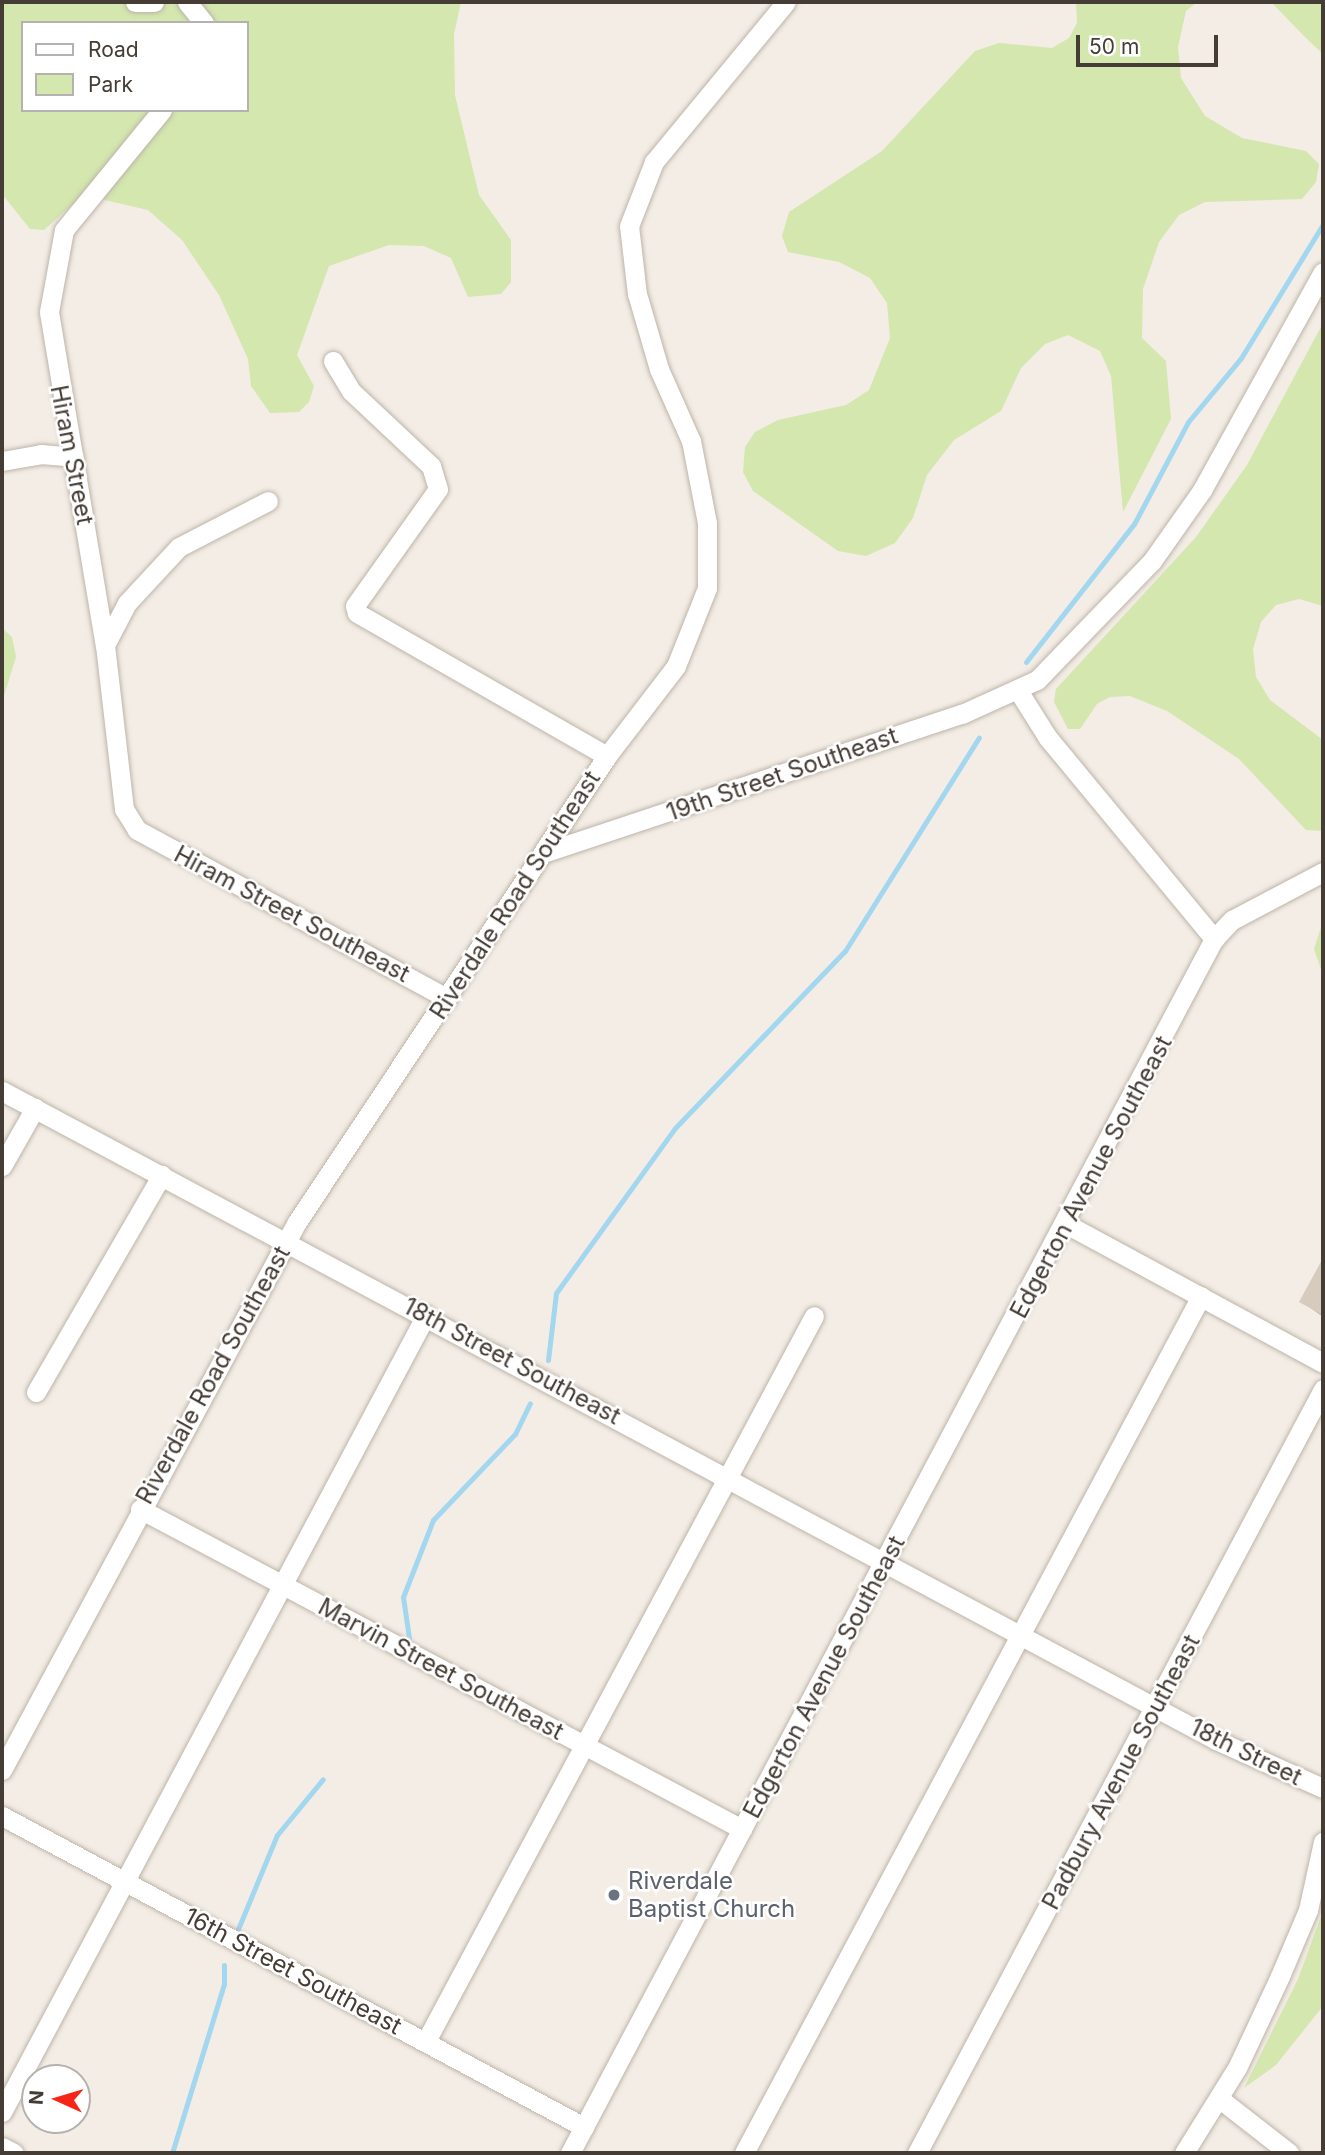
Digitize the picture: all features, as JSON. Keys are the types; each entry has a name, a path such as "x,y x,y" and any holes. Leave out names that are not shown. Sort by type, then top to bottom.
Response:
{"street":[{"path":"135,2 153,2"},
{"path":"187,2 202,21"},
{"name":"Riverdale Road Southeast","path":"2,1770 286,1241 607,755 676,666 707,588 707,523 691,441 659,369 637,294 629,226 634,201 654,162 786,2"},
{"name":"Hiram Street","path":"137,830 124,809 105,645 49,312 55,254 64,230 160,112"},
{"path":"1323,272 1202,490 1152,561 1019,692 1048,738 1214,939 1232,920 1323,872"},
{"path":"333,361 351,391 431,466 438,489 355,606 356,613 607,755"},
{"path":"2,461 41,454 74,457"},
{"path":"105,645 127,603 179,547 268,502"},
{"name":"19th Street Southeast","path":"542,853 1019,692"},
{"name":"Hiram Street Southeast","path":"137,830 447,998"},
{"name":"Edgerton Avenue Southeast","path":"570,2153 1066,1224 1214,939"},
{"name":"18th Street Southeast","path":"2,1091 1022,1632"},
{"path":"2,1166 35,1108"},
{"path":"36,1392 162,1175"},
{"path":"1066,1224 1323,1363"},
{"path":"744,2153 1201,1297"},
{"path":"2,2112 123,1880 426,1315"},
{"path":"426,2040 814,1316"},
{"name":"Padbury Avenue Southeast","path":"917,2153 1323,1389"},
{"name":"Marvin Street Southeast","path":"140,1509 742,1829"},
{"name":"18th Street","path":"1022,1632 1156,1706 1323,1788"},
{"name":"16th Street Southeast","path":"2,1816 426,2040 584,2127"},
{"path":"1184,2153 1220,2099 1308,1910 1323,1842"},
{"path":"1220,2099 1289,2153"},
{"path":"2,2147 14,2153"}],"green space":[{"path":"2,2 461,2 454,34 455,95 479,195 511,240 511,282 501,294 468,297 451,258 424,246 389,245 329,266 297,355 314,386 309,402 299,412 270,413 251,386 248,359 219,295 182,240 148,210 83,195 44,230 30,229 2,194"},
{"path":"1076,2 1197,2 1186,11 1178,47 1181,78 1205,116 1242,138 1306,151 1319,164 1316,182 1302,199 1205,202 1179,215 1159,242 1143,289 1142,338 1166,361 1171,419 1123,512 1111,376 1100,351 1068,335 1045,344 1021,368 1001,411 954,440 927,475 913,518 895,543 866,556 838,551 753,491 743,472 745,447 755,432 778,420 846,405 869,390 890,338 887,303 870,278 839,262 788,252 782,236 789,212 882,151 975,51 999,43 1052,48 1069,38 1077,23"},
{"path":"1271,2 1323,2 1323,54 1306,38"},
{"path":"1323,323 1323,606 1299,599 1276,605 1261,622 1253,649 1256,677 1270,700 1323,740 1323,831 1306,830 1239,759 1167,711 1130,696 1110,697 1097,704 1080,729 1068,729 1054,702 1056,689 1196,537 1247,465"},
{"path":"2,628 12,637 16,657 2,702"},
{"path":"1323,921 1323,975 1314,949"},
{"path":"1323,1911 1323,2006 1276,2065 1244,2088 1298,1979"}],"building":[{"path":"1323,1258 1323,1315 1299,1302"}],"waterway":[{"path":"1026,662 1134,524 1188,422 1241,358 1323,224"},
{"path":"548,1360 556,1293 675,1128 845,951 979,737"},
{"path":"409,1638 403,1597 433,1520 515,1434 530,1403"},
{"path":"238,1929 277,1835 323,1779"},
{"path":"172,2153 224,1984 224,1965"}],"place":[{"name":"Riverdale Baptist Church","path":"614,1895"}]}
